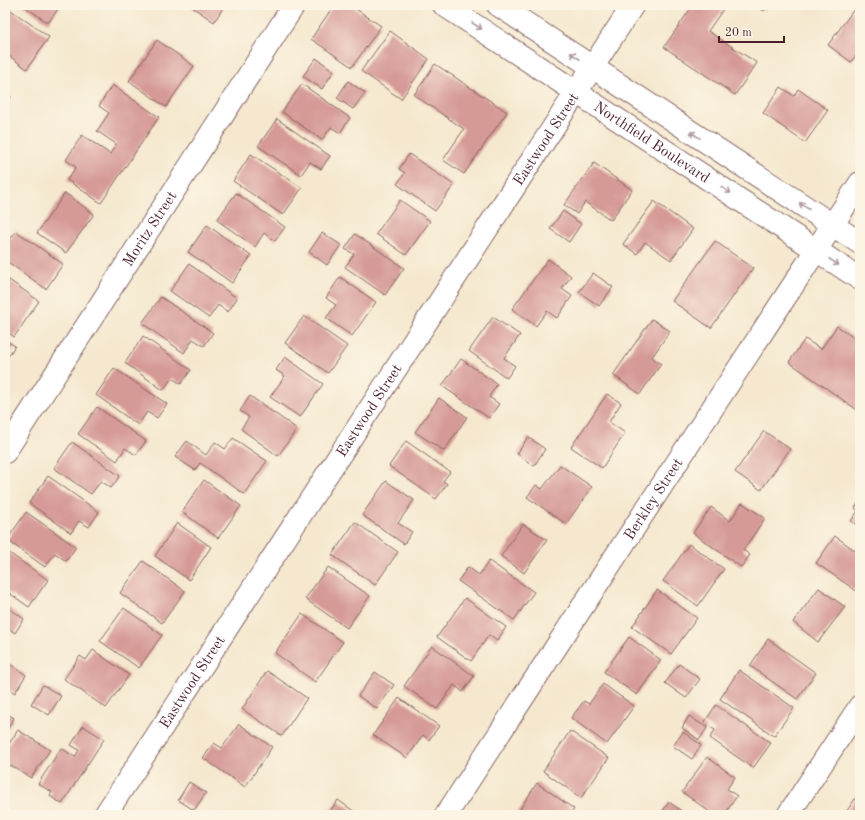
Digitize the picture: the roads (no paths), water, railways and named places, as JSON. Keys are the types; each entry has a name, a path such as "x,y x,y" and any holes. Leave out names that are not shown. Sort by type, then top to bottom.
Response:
{"street":[{"name":"Moritz Street","path":"5,452 294,5"},
{"name":"Northfield Boulevard","path":"444,5 860,279"},
{"name":"Northfield Boulevard","path":"498,5 860,243"},
{"name":"Eastwood Street","path":"104,815 633,5"},
{"name":"Berkley Street","path":"446,815 860,183"},
{"path":"788,815 860,706"}]}
